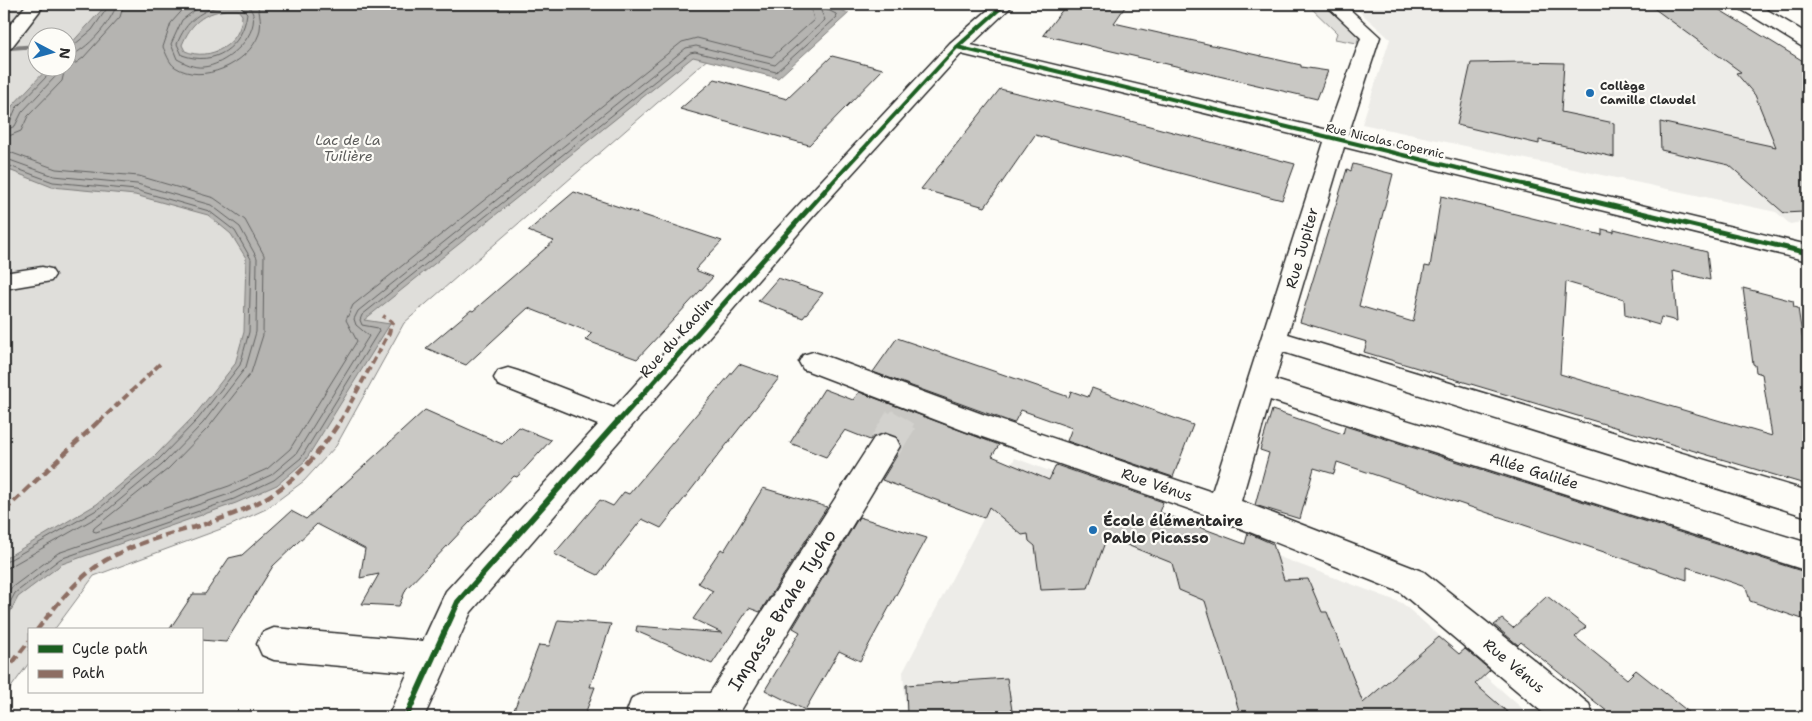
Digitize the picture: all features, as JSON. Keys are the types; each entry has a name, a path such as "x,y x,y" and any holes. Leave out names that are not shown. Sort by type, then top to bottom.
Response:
{"street":[{"path":"4,44 36,4"},
{"name":"Rue du Kaolin","path":"406,717 458,602 802,215 957,47 1004,4"},
{"name":"Rue Jupiter","path":"1222,508 1275,340 1322,181 1371,37 1334,4"},
{"path":"1745,4 1808,42"},
{"name":"Rue Nicolas Copernic","path":"957,47 1808,253"},
{"path":"4,281 42,275"},
{"path":"1275,340 1808,504"},
{"name":"Rue Vénus","path":"813,362 909,408 1222,508 1412,582 1576,717"},
{"path":"508,378 618,421"},
{"name":"Allée Galilée","path":"1260,386 1808,557"},
{"name":"Impasse Brahe Tycho","path":"645,711 720,710 885,446"},
{"path":"274,644 432,658"}],"shaded area":[{"name":"Lac de La Tuilière","path":"4,4 771,4 404,323 336,446 304,481 266,509 229,526 94,576 55,628 28,628 28,664 4,697"},
{"path":"1307,4 1323,4 1359,36 1357,43 1335,39 1337,33"},
{"name":"Collège Camille Claudel","path":"1351,4 1705,4 1715,7 1805,62 1808,62 1808,221 1790,224 1776,212 1362,124 1390,39"},
{"name":"École élémentaire Pablo Picasso","path":"1015,458 1402,603 1532,717 906,717 903,672"}],"water":[{"name":"Lac de La Tuilière","path":"107,4 823,4 849,13 778,78 693,57 364,320 390,324 305,461 277,485 236,503 62,564 18,597 4,624 4,559 97,504 155,456 194,416 235,364 244,332 246,258 231,234 208,215 135,195 52,187 4,168 4,124 12,106 39,78 78,78 78,36","holes":["226,10 238,10 242,15 241,25 237,34 223,48 204,54 185,51 182,45 189,31 199,20 218,11"]}],"building":[{"path":"1067,4 1127,4 1114,23 1301,65 1301,67 1328,71 1317,99 1043,35"},
{"path":"1648,4 1705,4 1715,7 1808,64 1808,223 1803,212 1784,213 1729,165 1661,150 1660,122 1776,147 1755,95 1736,73 1741,72"},
{"path":"832,56 883,69 809,145 680,109 715,79 787,99"},
{"path":"1471,63 1564,63 1561,112 1614,123 1614,157 1539,140 1539,144 1457,125"},
{"path":"1000,89 1295,164 1282,200 1035,135 985,207 921,189"},
{"path":"1353,164 1393,174 1359,306 1413,322 1425,266 1430,267 1441,196 1602,235 1602,229 1614,232 1614,229 1707,252 1710,280 1673,271 1677,321 1661,317 1659,325 1625,315 1624,299 1566,282 1560,374 1772,436 1762,374 1756,372 1755,365 1753,364 1743,288 1793,301 1794,307 1798,308 1808,375 1808,485 1364,352 1367,342 1300,322 1347,169 1351,171"},
{"path":"574,192 722,241 695,270 713,277 637,359 585,340 592,333 528,308 466,365 426,348 471,310 473,311 554,241 528,231"},
{"path":"778,278 823,293 803,318 758,301"},
{"path":"897,338 1069,397 1071,391 1088,397 1092,388 1193,425 1173,477 1067,441 1072,428 1021,410 1014,423 873,372"},
{"path":"739,364 779,378 661,528 642,519 598,575 554,554 600,500 613,506 624,492 629,494"},
{"path":"824,389 853,400 859,392 999,445 992,456 1049,480 1056,465 1163,502 1159,512 1245,544 1248,533 1273,544 1284,580 1308,579 1322,612 1327,612 1363,703 1439,637 1459,654 1465,649 1490,670 1475,684 1513,717 1241,717 1205,601 1179,590 1172,563 1107,537 1088,588 1041,590 1035,546 1029,541 1028,534 1022,535 989,507 984,518 882,480 902,447 897,436 884,432 873,436 870,440 845,430 826,457 790,443"},
{"path":"425,410 502,444 519,427 551,440 406,589 399,606 362,604 379,574 360,578 365,549 317,524 273,566 226,642 202,640 202,628 170,628 193,594 205,594 229,558 242,555 291,511 306,519"},
{"path":"1272,410 1343,434 1345,426 1808,573 1808,621 1750,601 1746,587 1687,567 1687,580 1337,462 1334,474 1314,468 1300,519 1255,505 1269,453 1260,450"},
{"path":"763,488 827,507 760,612 749,608 712,664 636,631 637,626 722,633 693,619 713,591 698,583 721,549 724,551"},
{"path":"859,517 927,538 860,661 839,651 805,710 765,690 800,632 793,628"},
{"path":"1547,596 1586,627 1575,637 1627,679 1636,670 1695,717 1614,717 1521,642 1518,645 1494,625 1502,619 1513,628"},
{"path":"558,620 611,624 590,687 595,687 584,717 529,717 531,711 514,710 539,645 549,646"},
{"path":"1007,678 1013,717 907,717 906,685"}],"waterway":[{"path":"10,48 28,47"}],"tunnel":[{"path":"900,422 903,417"},
{"path":"885,446 901,420"}],"marked path":[{"path":"39,628 77,583 106,560 149,540 219,519 262,502 282,489 300,473 316,456 343,417 389,333 392,322 383,316"},
{"path":"4,511 162,362"},
{"path":"4,674 28,642"}],"cycle path":[{"path":"406,717 458,602 802,215 957,47 1005,4"},
{"path":"957,47 1808,253"}],"place":[{"name":"Collège Camille Claudel","path":"1590,93"},
{"name":"École élémentaire Pablo Picasso","path":"1093,530"}]}
